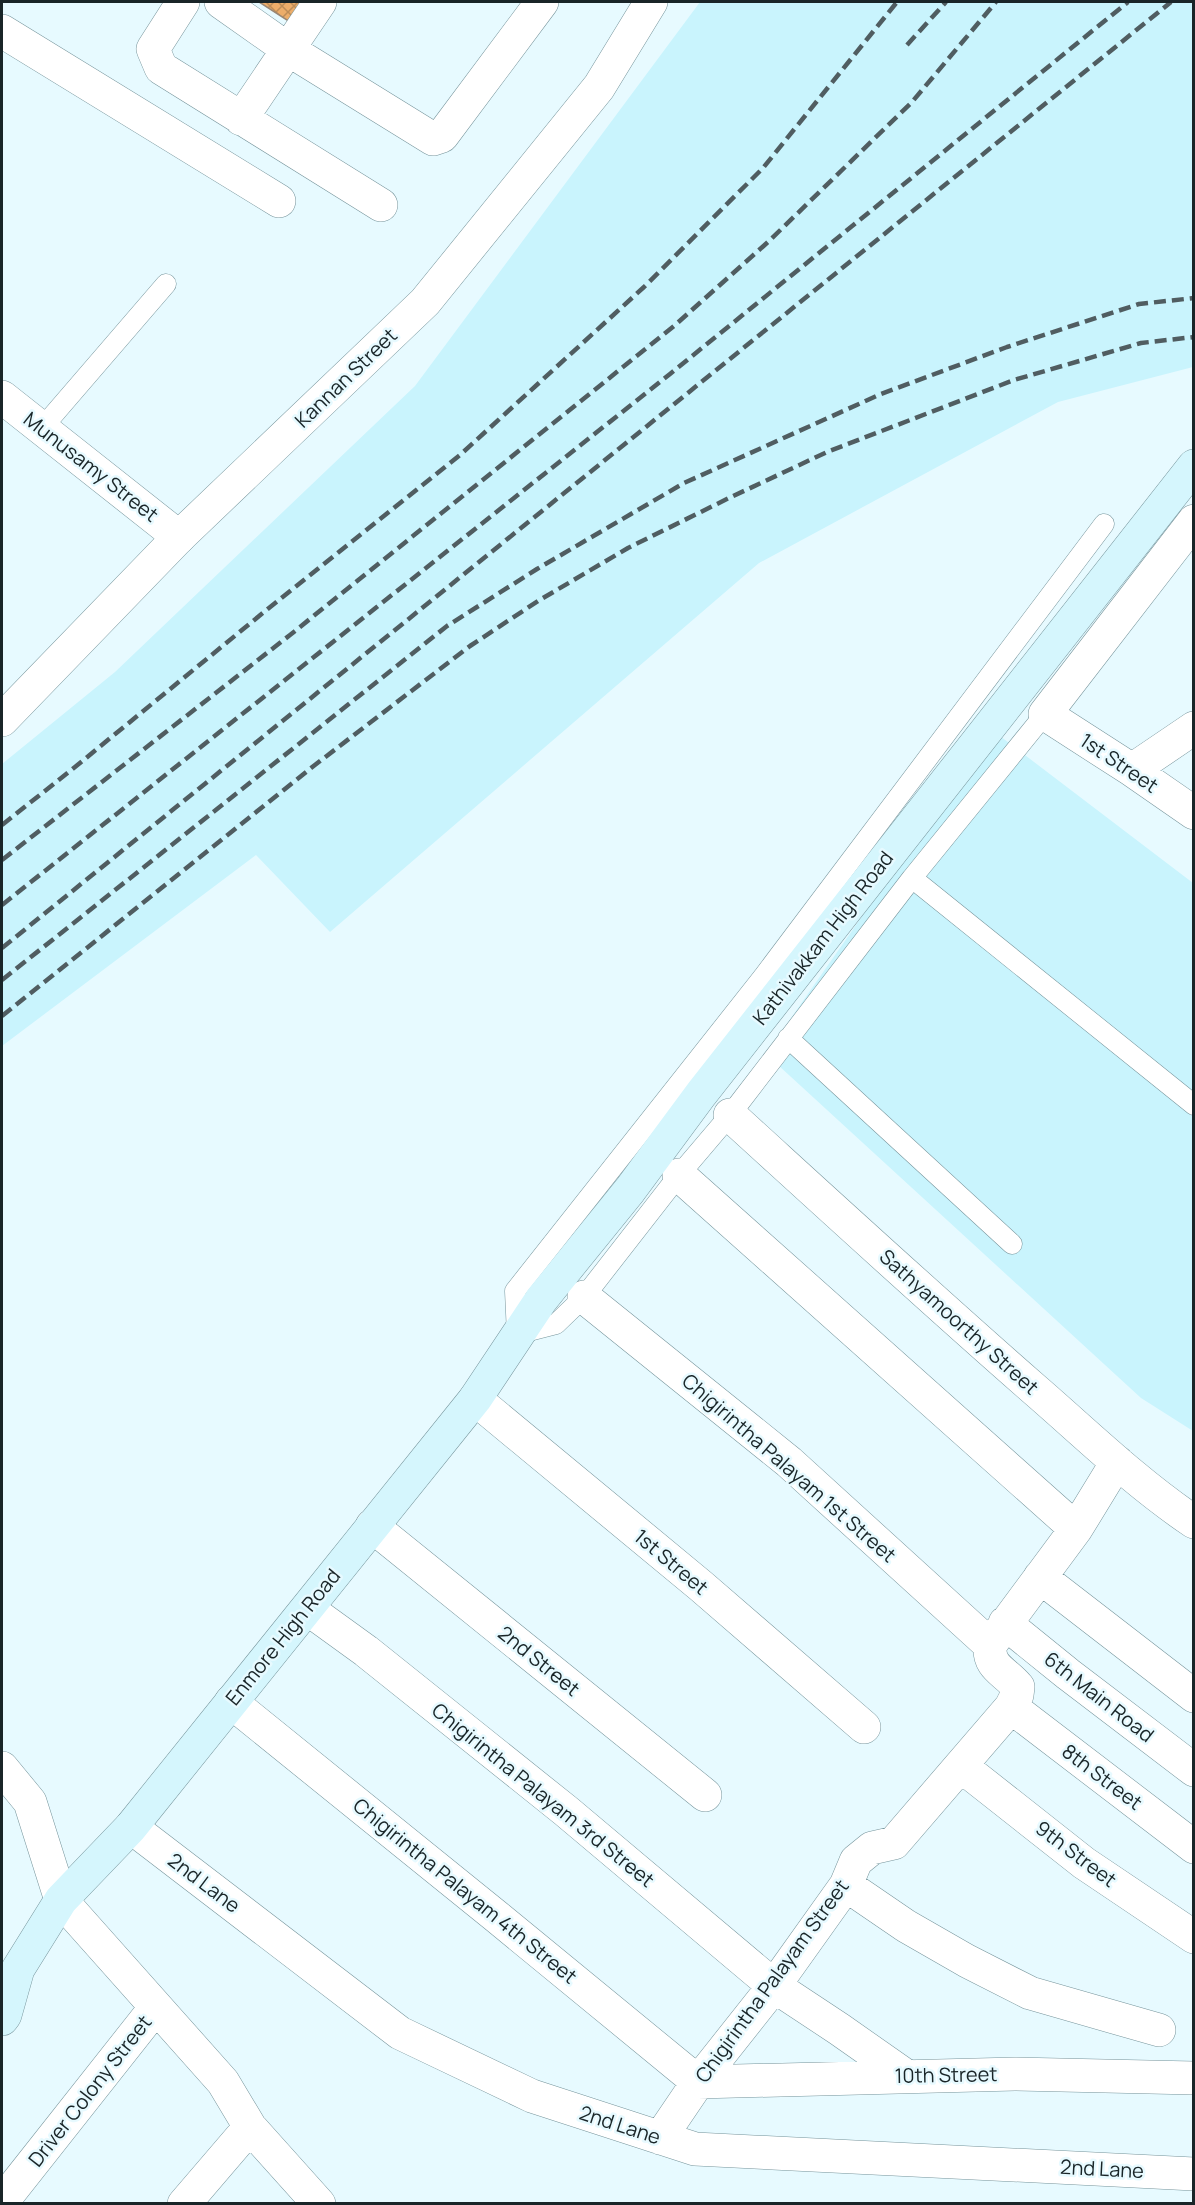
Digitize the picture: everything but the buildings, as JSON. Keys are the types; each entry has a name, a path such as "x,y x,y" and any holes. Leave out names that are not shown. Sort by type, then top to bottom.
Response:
{"main road":[{"name":"Kathivakkam High Road","path":"541,1300 630,1190 701,1094 1194,466"},
{"name":"Enmore High Road","path":"2,2019 5,2014 10,1974 61,1900 130,1827 308,1609 372,1526 475,1400 541,1300"}],"street":[{"path":"183,2 153,49 161,68 381,205"},
{"path":"221,2 289,50 433,139 442,136 542,2"},
{"path":"241,119 320,2"},
{"name":"Kannan Street","path":"2,720 179,537 425,302 599,87 651,2"},
{"path":"2,31 279,201"},
{"name":"Munusamy Street","path":"2,397 179,537"},
{"path":"1045,714 1194,521"},
{"name":"1st Street","path":"1045,714 1194,813"},
{"path":"1132,770 1194,728"},
{"name":"Sathyamoorthy Street","path":"730,1115 921,1290 1117,1462 1171,1507 1194,1522"},
{"path":"679,1175 1076,1529"},
{"name":"Chigirintha Palayam 1st Street","path":"584,1296 998,1634"},
{"name":"1st Street","path":"475,1400 700,1586 864,1727"},
{"path":"1011,1707 1018,1687 989,1655 998,1634 1076,1529 1117,1462"},
{"name":"2nd Street","path":"372,1526 705,1795"},
{"path":"1040,1577 1194,1696"},
{"name":"Chigirintha Palayam 3rd Street","path":"308,1609 366,1651 566,1811 774,1986 906,2076"},
{"name":"6th Main Road","path":"998,1634 1068,1674 1194,1770"},
{"name":"Chigirintha Palayam 4th Street","path":"231,1702 698,2082"},
{"name":"Chigirintha Palayam Street","path":"660,2138 698,2082 774,1986 846,1885 856,1861 872,1848 894,1843 1011,1707"},
{"name":"8th Street","path":"1011,1707 1194,1847"},
{"name":"9th Street","path":"961,1766 1084,1863 1194,1937"},
{"path":"2,1768 30,1802 61,1900 223,2082 250,2127 319,2204"},
{"name":"2nd Lane","path":"130,1827 400,2033 532,2096 660,2138 695,2149 1194,2174"},
{"path":"846,1885 906,1926 1030,1993 1159,2030"},
{"name":"Driver Colony Street","path":"2,2202 156,2007"},
{"name":"10th Street","path":"698,2082 1015,2074 1194,2078"},
{"path":"184,2204 250,2127"}],"lane":[{"path":"42,428 166,284"},
{"path":"1045,714 912,879 730,1115 679,1175 584,1296 556,1324 517,1334 515,1291 763,977 1104,525"},
{"path":"912,879 1194,1105"},
{"path":"788,1038 1012,1244"}],"shaded area":[{"path":"700,2 1193,2 1193,367 1058,402 759,563 330,932 256,855 2,1046 2,764 115,672 415,386"},
{"path":"992,730 1193,883 1193,1431 1141,1398 766,1054"}],"railway":[{"path":"2,825 460,455 644,287 763,168 897,2"},
{"path":"907,45 946,2"},
{"path":"2,860 290,635 674,326 768,242 912,102 996,2"},
{"path":"2,905 670,374 1128,2"},
{"path":"2,948 1171,2"},
{"path":"2,980 447,626 537,569 684,483 881,394 1007,347 1139,304 1194,298"},
{"path":"2,1016 311,768 470,646 538,601 628,548 827,452 1014,380 1141,343 1194,337"}]}
